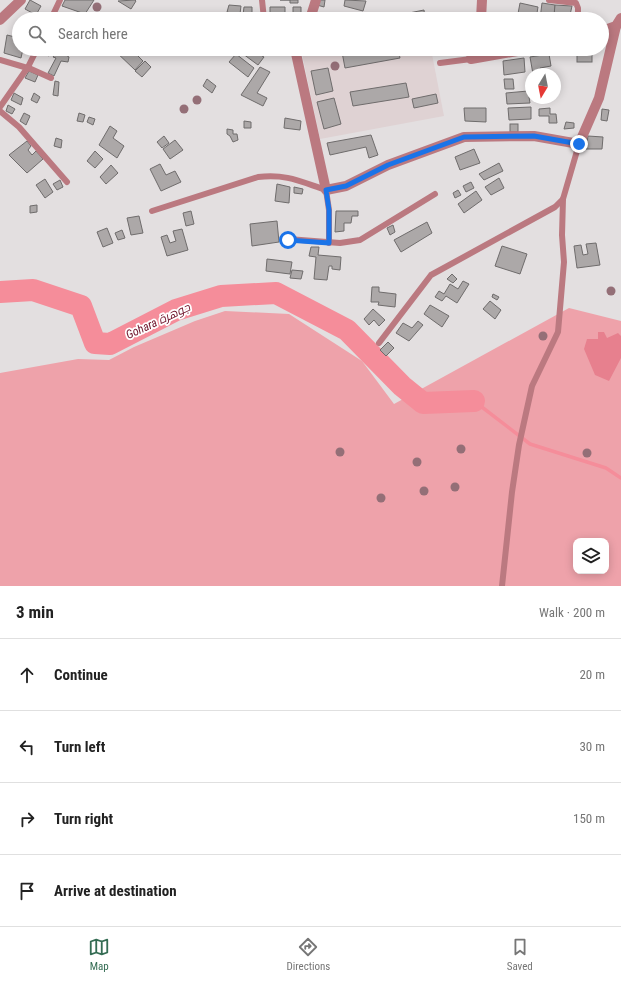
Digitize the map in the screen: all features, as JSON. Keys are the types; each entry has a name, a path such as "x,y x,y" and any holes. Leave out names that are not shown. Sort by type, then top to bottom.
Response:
{"street":[{"path":"0,20 21,0"},
{"path":"312,12 316,0"},
{"path":"481,12 482,0"},
{"path":"609,27 618,22"},
{"path":"297,56 326,190 346,186 388,165 464,137 534,136 579,144 599,98 607,72 618,22"}],"lane":[{"path":"54,12 60,0"},
{"path":"262,0 263,12"},
{"path":"549,0 576,4 578,12"},
{"path":"0,107 33,56"},
{"path":"440,62 464,56"},
{"path":"0,60 26,69 31,69 51,78"},
{"path":"0,111 19,127 67,182"},
{"path":"502,586 512,492 519,445 532,386 558,332 564,262 562,235 563,199 579,144"},
{"path":"152,211 258,177 276,175 294,178 326,190 329,210 329,243"},
{"path":"288,240 340,243 360,240 435,194"},
{"path":"379,343 431,275 554,207 563,199"}],"shaded area":[{"path":"424,10 424,12 414,12"},
{"path":"302,56 432,56 444,116 320,139"},
{"path":"569,308 621,321 621,586 0,586 0,373 78,359 109,360 134,347 195,321 225,311 289,314 362,361 394,404"},
{"path":"598,332 604,332 607,338 618,333 621,336 621,358 609,381 595,375 584,349 587,339 598,339"}],"building":[{"path":"30,0 41,6 38,12 30,12 25,9"},
{"path":"65,0 94,0 86,12 79,12 62,6"},
{"path":"290,0 298,0 298,3 290,3"},
{"path":"318,0 325,0 324,7 317,5"},
{"path":"345,0 366,1 363,11 344,6"},
{"path":"118,1 136,1 131,9"},
{"path":"520,3 538,7 537,12 518,12"},
{"path":"542,3 555,5 554,12 541,12"},
{"path":"229,5 241,6 240,12 227,12"},
{"path":"555,5 572,6 571,12 554,12"},
{"path":"244,7 252,7 252,12 243,12"},
{"path":"270,7 285,7 285,12 270,12"},
{"path":"293,7 301,7 301,12 293,12"},
{"path":"424,10 424,12 414,12"},
{"path":"7,35 12,36 12,55 4,53"},
{"path":"120,56 138,56 143,61 135,70"},
{"path":"234,56 239,56 254,68 248,77 229,62"},
{"path":"246,56 264,57 258,65"},
{"path":"343,56 400,56 400,58 345,68"},
{"path":"549,56 551,66 532,68 530,57"},
{"path":"577,56 592,56 592,62 577,62"},
{"path":"53,57 69,57 68,62 61,61 54,76 48,73 56,58"},
{"path":"524,58 525,72 504,75 503,61"},
{"path":"145,61 151,67 142,77 135,71"},
{"path":"260,67 270,72 257,93 267,98 263,106 241,95"},
{"path":"328,68 333,91 316,95 311,71"},
{"path":"29,71 38,75 35,82 25,78"},
{"path":"207,79 216,86 212,93 203,86"},
{"path":"504,79 513,79 514,89 505,89"},
{"path":"55,81 59,82 58,96 53,95"},
{"path":"406,83 409,97 353,106 350,92"},
{"path":"525,91 525,103 507,104 506,93"},
{"path":"14,93 23,98 21,105 11,100"},
{"path":"34,93 40,97 37,103 31,100"},
{"path":"436,94 438,103 414,108 412,99"},
{"path":"334,98 341,124 324,129 317,102"},
{"path":"8,105 15,109 12,114 6,111"},
{"path":"531,107 531,119 509,120 508,108"},
{"path":"464,108 486,108 486,122 465,121"},
{"path":"550,108 550,114 556,114 557,123 549,123 549,116 539,116 539,109"},
{"path":"602,109 609,110 607,121 601,120"},
{"path":"24,113 30,116 26,125 20,121"},
{"path":"79,113 85,115 83,122 77,121"},
{"path":"89,117 95,119 93,125 87,122"},
{"path":"285,118 301,121 300,130 284,128"},
{"path":"244,121 251,122 251,128 244,128"},
{"path":"566,122 574,123 574,128 564,129"},
{"path":"510,124 518,124 518,132 510,132"},
{"path":"110,126 117,131 113,138 124,146 117,158 99,145"},
{"path":"227,129 233,130 233,134 237,134 238,140 233,142 227,134"},
{"path":"371,135 378,155 369,158 366,147 330,155 327,143"},
{"path":"164,136 169,143 162,148 157,142"},
{"path":"588,136 603,137 602,149 586,149"},
{"path":"56,138 62,140 61,148 54,146"},
{"path":"175,140 183,150 170,159 163,149"},
{"path":"27,141 31,146 28,150 32,155 36,151 43,159 27,173 9,155"},
{"path":"474,149 480,163 460,170 455,157"},
{"path":"95,151 103,159 95,168 87,161"},
{"path":"499,163 503,171 484,180 479,174"},
{"path":"160,164 166,175 175,171 181,182 161,191 150,169"},
{"path":"111,165 118,173 106,184 100,177"},
{"path":"499,178 504,188 491,195 485,187"},
{"path":"45,179 53,192 45,198 36,185"},
{"path":"60,180 63,187 57,190 53,184"},
{"path":"471,182 474,188 466,192 463,186"},
{"path":"277,184 290,187 289,203 275,201"},
{"path":"294,187 303,189 302,194 294,193"},
{"path":"458,190 461,195 455,198 453,193"},
{"path":"476,191 482,200 464,213 458,204"},
{"path":"37,205 37,212 30,213 30,206"},
{"path":"191,211 194,224 186,226 183,213"},
{"path":"336,211 358,211 358,216 352,216 351,223 344,223 344,231 335,232"},
{"path":"139,216 143,233 131,235 127,218"},
{"path":"277,221 279,242 252,246 250,224"},
{"path":"427,222 432,233 401,252 394,240"},
{"path":"393,225 395,232 390,235 387,228"},
{"path":"107,228 113,243 103,247 97,232"},
{"path":"182,229 188,250 167,256 161,237 167,235 170,243 176,241 173,231"},
{"path":"122,230 125,238 118,240 115,233"},
{"path":"596,243 600,265 577,268 574,246 581,245 583,255 588,254 586,244"},
{"path":"502,246 527,254 520,274 495,266"},
{"path":"311,247 319,247 318,255 341,257 340,270 332,269 332,266 329,266 327,280 314,279 316,257 309,256"},
{"path":"267,259 292,262 290,274 266,271"},
{"path":"292,270 303,271 301,279 290,278"},
{"path":"452,274 457,279 453,283 447,279"},
{"path":"463,281 469,284 457,303 446,296 442,301 435,297 439,291 444,294 450,284 458,289"},
{"path":"372,287 379,287 379,292 396,294 395,307 378,305 379,302 371,302"},
{"path":"493,294 499,297 497,300 492,297"},
{"path":"490,301 501,310 495,319 483,309"},
{"path":"430,305 449,316 442,327 424,314"},
{"path":"373,309 385,320 379,326 374,320 369,325 364,319"},
{"path":"418,321 423,325 409,341 396,333 403,323 412,328"},
{"path":"388,342 394,348 386,356 380,350"}],"waterway":[{"name":"Gohara جوهرة","path":"0,292 33,290 81,306 95,343 110,344 176,310 221,296 276,293 347,330 402,386 423,403 474,401"},
{"path":"474,401 530,444 606,468 621,478"}],"route":[{"path":"288,240 329,243 329,210 326,190 346,186 388,165 464,137 534,136 579,144"}]}
